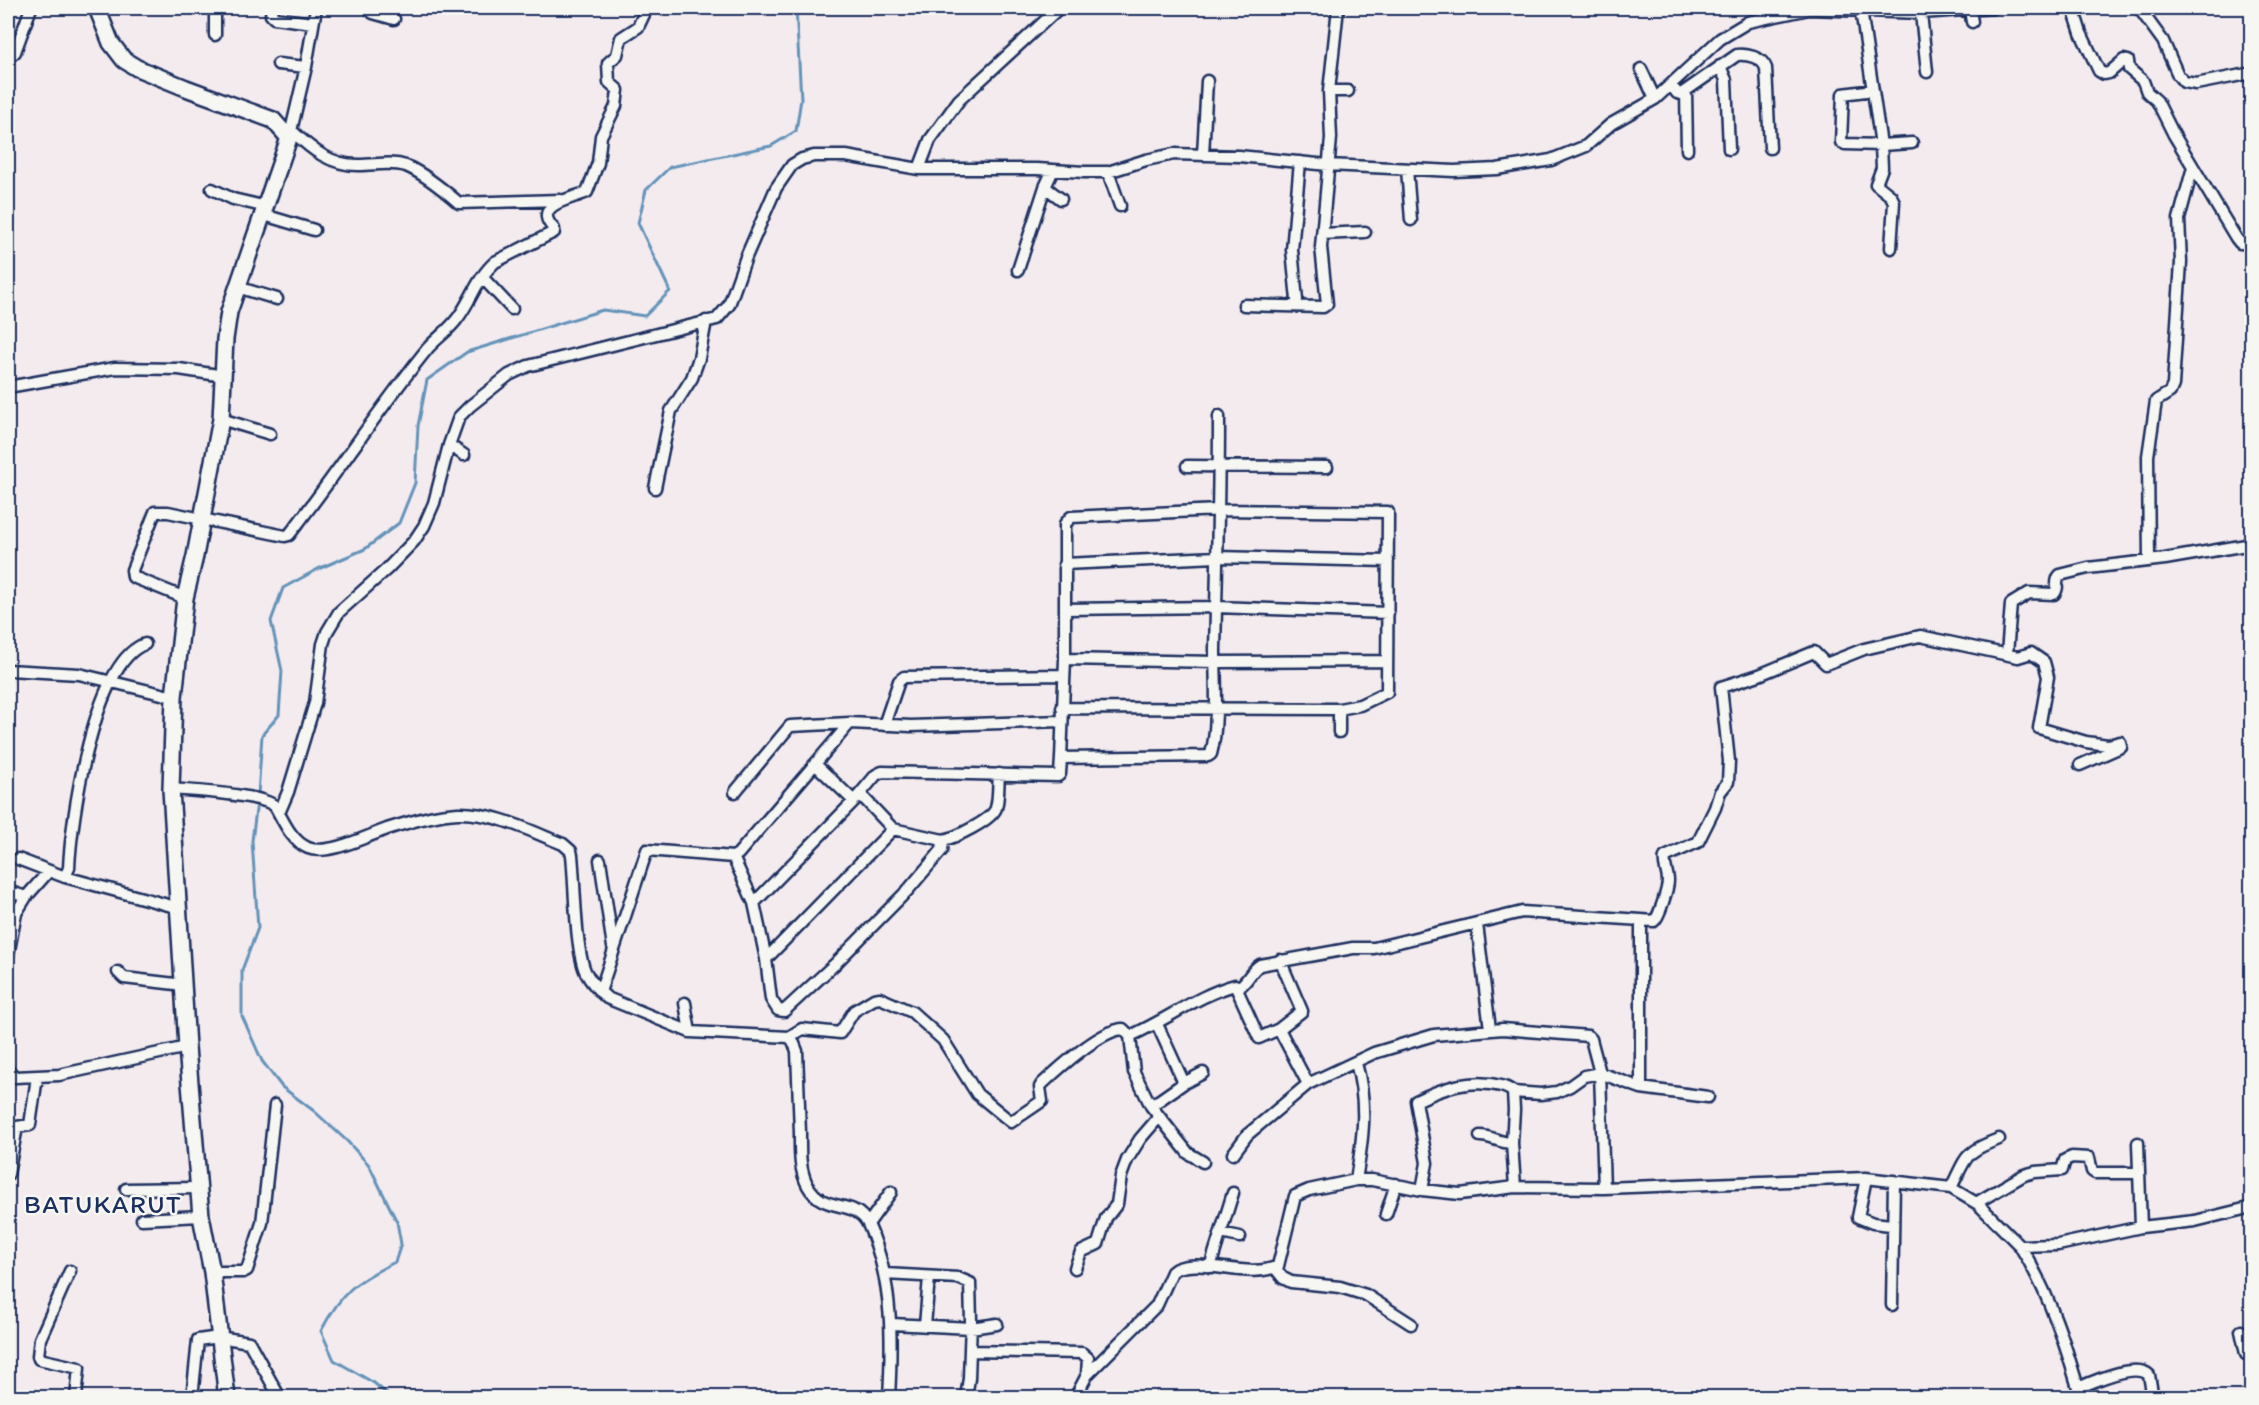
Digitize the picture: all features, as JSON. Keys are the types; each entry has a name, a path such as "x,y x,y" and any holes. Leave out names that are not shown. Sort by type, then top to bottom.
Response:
{"street":[{"path":"8,53 15,52 28,8"},
{"path":"97,8 111,43 124,60 137,68 273,120 322,157 357,165 384,163 405,166 459,203 560,200 576,198 587,192 598,164 601,136 616,106 618,90 609,82 608,63 616,55 621,38 638,27 648,8"},
{"path":"215,8 215,35"},
{"path":"272,8 271,15 274,18 313,23"},
{"path":"227,1398 212,1272 201,1216 187,1047 171,789 174,697 185,598 202,519 229,422 224,376 226,325 237,287 291,135 316,8"},
{"path":"368,8 373,13 394,19"},
{"path":"919,169 930,140 959,100 1059,8"},
{"path":"1244,305 1325,306 1327,304 1321,247 1331,138 1329,91 1338,8"},
{"path":"279,813 288,792 315,703 323,644 327,632 339,612 387,569 414,541 424,526 434,503 459,417 517,370 717,319 726,310 776,188 792,165 802,159 814,156 846,156 919,169 1108,172 1174,154 1239,156 1328,165 1407,169 1497,169 1551,160 1586,146 1611,124 1655,99 1720,39 1748,22 1809,9 1920,13 1993,8"},
{"path":"2073,8 2081,33 2099,71 2104,74 2109,73 2124,60 2128,60 2129,69 2143,81 2147,92 2157,101 2193,167 2240,243 2252,244"},
{"path":"2139,8 2163,41 2178,75 2184,81 2196,84 2252,73"},
{"path":"1861,10 1881,145 1882,168 1876,184 1891,196 1894,202 1891,248"},
{"path":"1970,10 1972,22"},
{"path":"1920,13 1927,72"},
{"path":"1671,85 1677,93 1686,91 1732,57 1742,55 1764,63 1770,148"},
{"path":"278,64 306,67"},
{"path":"1720,66 1726,80 1729,149"},
{"path":"1641,69 1655,99"},
{"path":"1203,155 1207,81"},
{"path":"1873,90 1843,94 1841,140 1845,144 1912,143"},
{"path":"1329,91 1348,91"},
{"path":"1686,91 1687,150"},
{"path":"1297,300 1292,250 1300,162"},
{"path":"2149,561 2148,452 2156,401 2170,392 2173,385 2181,262 2179,219 2193,167"},
{"path":"1407,169 1411,220"},
{"path":"1018,270 1053,170"},
{"path":"1108,172 1120,206"},
{"path":"1045,188 1061,199"},
{"path":"212,189 314,230"},
{"path":"185,598 133,577 132,570 156,512 289,535 429,347 457,320 482,277 495,262 554,232 549,223 548,214 550,207 560,200"},
{"path":"1322,234 1365,232"},
{"path":"482,277 512,309"},
{"path":"237,287 277,300"},
{"path":"655,488 671,411 686,389 699,358 706,321"},
{"path":"8,387 115,368 179,369 224,376"},
{"path":"1061,758 1208,756 1211,754 1215,708 1219,417"},
{"path":"229,422 270,434"},
{"path":"449,445 464,455"},
{"path":"1187,466 1327,467"},
{"path":"754,903 876,775 882,772 1058,776 1060,774 1062,708 1065,659 1065,524 1071,517 1218,510 1388,512 1387,692 1360,705 1339,709 1062,708"},
{"path":"2007,654 2012,602 2029,593 2054,594 2057,588 2056,580 2060,575 2088,568 2149,561 2252,544"},
{"path":"1064,564 1217,557 1388,561"},
{"path":"1065,609 1216,607 1388,613"},
{"path":"1238,988 1246,982 1258,965 1353,948 1374,948 1525,912 1654,921 1658,918 1661,902 1667,891 1665,857 1698,842 1715,808 1720,792 1728,782 1729,761 1721,687 1758,675 1814,652 1826,664 1864,649 1916,637 1928,637 2018,657 2031,653 2046,666 2048,677 2039,728 2086,742 2108,745 2120,742 2121,747 2080,765"},
{"path":"65,877 69,868 86,753 109,683 132,651 146,644"},
{"path":"1065,659 1388,662"},
{"path":"8,670 79,674 174,697"},
{"path":"884,725 898,681 904,677 1064,675"},
{"path":"1339,709 1339,732"},
{"path":"735,792 790,726 850,723 884,725 1062,722"},
{"path":"600,992 647,850 733,857 742,851 850,723"},
{"path":"815,764 893,829 943,840 967,830 994,811 999,774"},
{"path":"171,789 250,798 273,803 297,841 311,849 318,850 347,844 387,829 457,813 496,819 563,844 572,855 581,954 586,972 600,992 616,1002 690,1032 792,1036 802,1029 842,1032 854,1011 877,998 912,1012 943,1040 978,1095 1011,1122 1042,1101 1040,1087 1042,1084 1074,1056 1105,1035 1123,1029 1130,1036 1134,1072 1151,1106 1188,1153 1203,1162"},
{"path":"765,959 893,829"},
{"path":"733,857 754,903 771,999 778,1010 784,1011 835,964 908,890 942,850 943,840"},
{"path":"18,859 65,877 179,908"},
{"path":"600,860 613,951"},
{"path":"8,955 14,919 26,897 49,871"},
{"path":"8,891 26,897"},
{"path":"1641,920 1641,1088"},
{"path":"1477,924 1490,1029"},
{"path":"1130,1036 1157,1024 1194,1002 1232,986 1238,988 1259,1038 1279,1029 1302,1011 1280,960"},
{"path":"118,972 128,979 184,985"},
{"path":"685,1003 690,1032"},
{"path":"1157,1024 1184,1083"},
{"path":"1279,1029 1308,1084"},
{"path":"1233,1154 1247,1135 1308,1084 1374,1053 1434,1035 1490,1029 1588,1036 1591,1039 1600,1073 1604,1188"},
{"path":"792,1036 797,1051 802,1172 811,1191 830,1205 860,1214 868,1224 885,1274 892,1324 889,1398"},
{"path":"8,1070 15,1077 59,1075 187,1047"},
{"path":"1356,1063 1364,1100 1363,1137 1356,1180"},
{"path":"1151,1106 1203,1073"},
{"path":"1422,1190 1427,1163 1416,1101 1439,1090 1469,1083 1494,1084 1509,1088 1513,1092 1541,1094 1557,1092 1584,1076 1600,1073 1641,1088 1708,1097"},
{"path":"8,1174 17,1127 30,1125 37,1077"},
{"path":"1513,1092 1512,1143 1515,1187"},
{"path":"212,1272 247,1270 262,1223 275,1105"},
{"path":"1075,1268 1081,1252 1098,1244 1106,1218 1117,1204 1121,1176 1127,1160 1140,1139 1159,1117"},
{"path":"1480,1136 1488,1136 1501,1143 1512,1143"},
{"path":"1951,1188 1968,1155 1975,1148 1999,1139"},
{"path":"2138,1143 2141,1227"},
{"path":"1976,1203 2024,1174 2062,1170 2065,1160 2072,1157 2090,1158 2092,1171 2095,1173 2139,1173"},
{"path":"1866,1178 1858,1216 1873,1223 1891,1225"},
{"path":"1075,1398 1087,1375 1157,1305 1172,1272 1180,1268 1210,1267 1236,1273 1267,1270 1278,1266 1282,1259 1289,1216 1295,1196 1310,1190 1356,1180 1372,1180 1422,1190 1460,1194 1515,1187 1604,1188 1866,1178 1951,1188 1976,1203 2020,1246 2034,1269 2049,1304 2079,1393 2102,1377 2143,1371 2149,1375 2153,1398"},
{"path":"1892,1305 1891,1225 1894,1181"},
{"path":"1386,1214 1396,1184"},
{"path":"126,1189 199,1188"},
{"path":"868,1224 891,1192"},
{"path":"1210,1267 1233,1193"},
{"path":"2020,1246 2058,1245 2141,1227 2195,1221 2252,1207"},
{"path":"142,1220 201,1216"},
{"path":"1221,1233 1240,1237"},
{"path":"1275,1268 1283,1278 1291,1282 1340,1287 1366,1295 1411,1324"},
{"path":"70,1271 40,1339 38,1356 39,1359 79,1368 76,1398"},
{"path":"885,1274 958,1278 970,1283 971,1328 966,1398"},
{"path":"925,1326 929,1276"},
{"path":"892,1324 971,1328 997,1324"},
{"path":"2241,1331 2246,1354 2252,1354"},
{"path":"192,1398 198,1340 219,1337 249,1342 280,1398"},
{"path":"970,1351 1082,1353 1088,1358 1087,1375"}],"waterway":[{"path":"258,795 262,735 279,715 282,671 271,621 283,588 318,569 365,549 399,523 415,483 418,426 427,380 467,352 603,310 645,316 670,291 638,223 646,190 670,167 771,146 796,131 801,99 796,8"},
{"path":"257,802 252,841 258,928 242,970 242,1016 262,1061 282,1087 314,1111 369,1165 397,1222 401,1244 395,1262 351,1289 336,1306 321,1331 334,1360 374,1383 392,1398"}],"district":[{"name":"BATUKARUT","path":"103,1204"}]}
